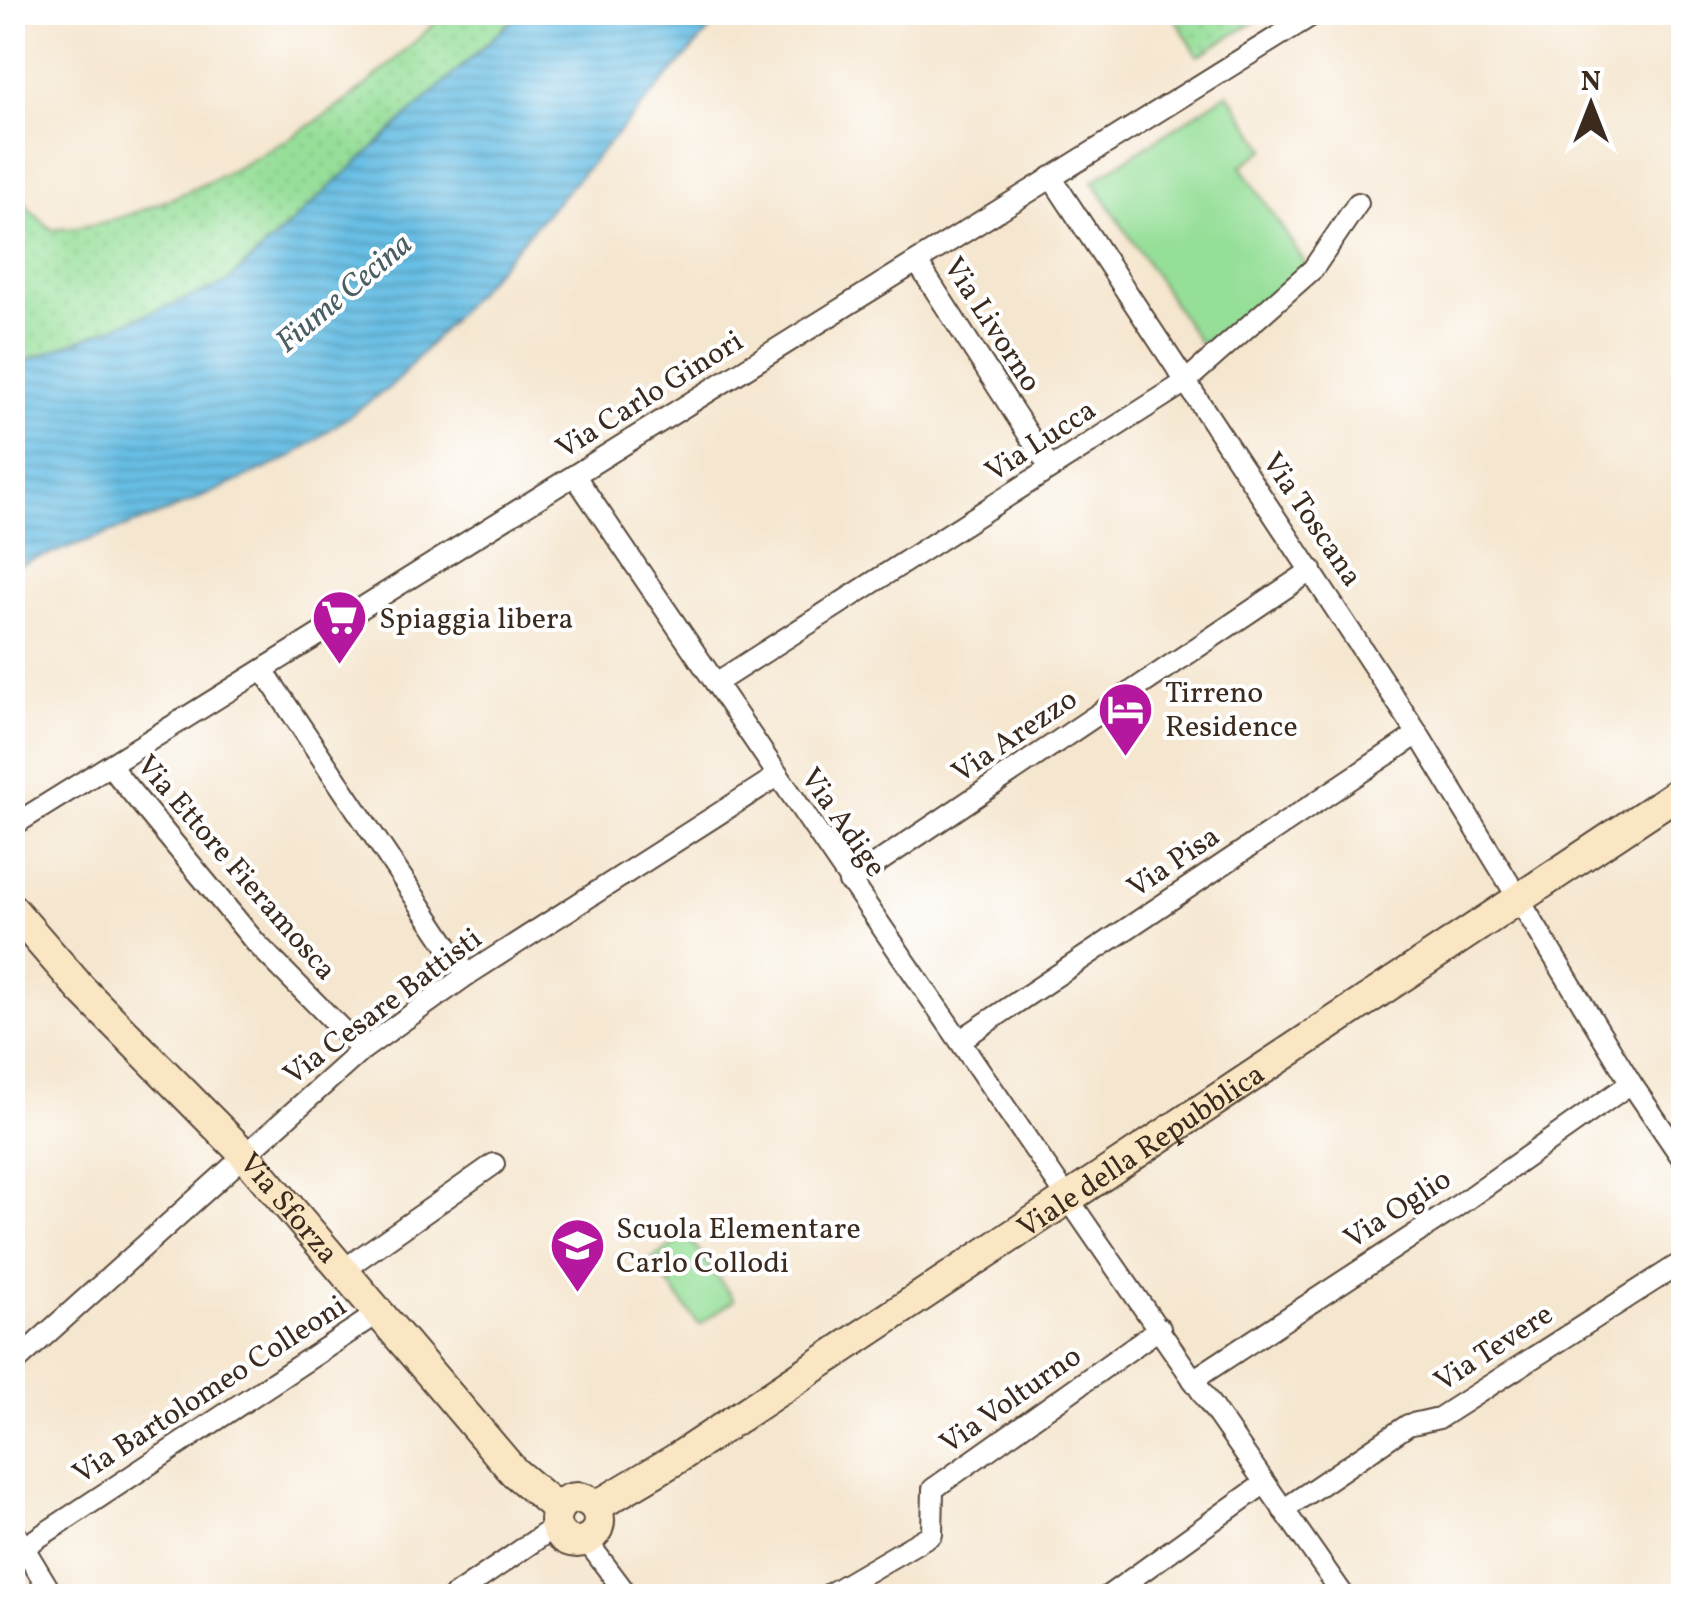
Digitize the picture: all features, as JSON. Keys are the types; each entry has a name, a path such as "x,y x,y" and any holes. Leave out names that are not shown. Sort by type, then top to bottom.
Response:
{"street":[{"name":"Via Carlo Ginori","path":"12,826 1317,12"},
{"name":"Via Toscana","path":"1051,177 1418,734 1631,1083 1684,1161"},
{"name":"Via Lucca","path":"716,683 1184,383 1313,268 1358,203"},
{"name":"Via Livorno","path":"917,262 1050,468"},
{"name":"Via Adige","path":"576,476 776,777 962,1038 1066,1201"},
{"name":"Via Arezzo","path":"849,882 1312,570"},
{"path":"263,670 467,975"},
{"name":"Via Pisa","path":"962,1038 1418,734"},
{"name":"Via Ettore Fieramosca","path":"110,766 255,942 362,1050"},
{"name":"Via Cesare Battisti","path":"12,1365 242,1153 362,1050 467,975 776,777"},
{"name":"Viale della Repubblica","path":"454,1596 557,1517 575,1498 595,1506 1066,1201 1684,790"},
{"name":"Via Sforza","path":"12,910 82,990 242,1153 377,1314 557,1517"},
{"name":"Via Oglio","path":"1193,1380 1443,1216 1631,1083"},
{"path":"343,1270 494,1164"},
{"path":"1066,1201 1160,1328 1344,1596"},
{"name":"Via Tevere","path":"1283,1510 1408,1425 1440,1418 1684,1261"},
{"name":"Via Bartolomeo Colleoni","path":"24,1547 377,1314"},
{"name":"Via Volturno","path":"826,1596 932,1534 933,1490 1160,1328"},
{"path":"1108,1596 1264,1483"},
{"path":"557,1517 570,1541 586,1540 599,1526 595,1506"},
{"path":"12,1528 53,1596"},
{"path":"586,1540 628,1596"}],"green space":[{"path":"446,13 521,13 225,284 13,366 13,181 29,209 51,229 123,217 165,201 252,160 327,114 378,75"},
{"path":"1172,13 1269,13 1198,56"},
{"path":"1228,93 1266,149 1241,166 1311,272 1200,344 1093,181"},
{"path":"687,1235 734,1300 699,1325 651,1260"}],"water":[{"name":"Fiume Cecina","path":"521,12 725,13 394,384 290,458 168,512 13,567 13,366 225,284"}],"place":[{"name":"Spiaggia libera","path":"340,667"},
{"name":"Tirreno Residence","path":"1126,758"},
{"name":"Scuola Elementare Carlo Collodi","path":"577,1294"}]}
